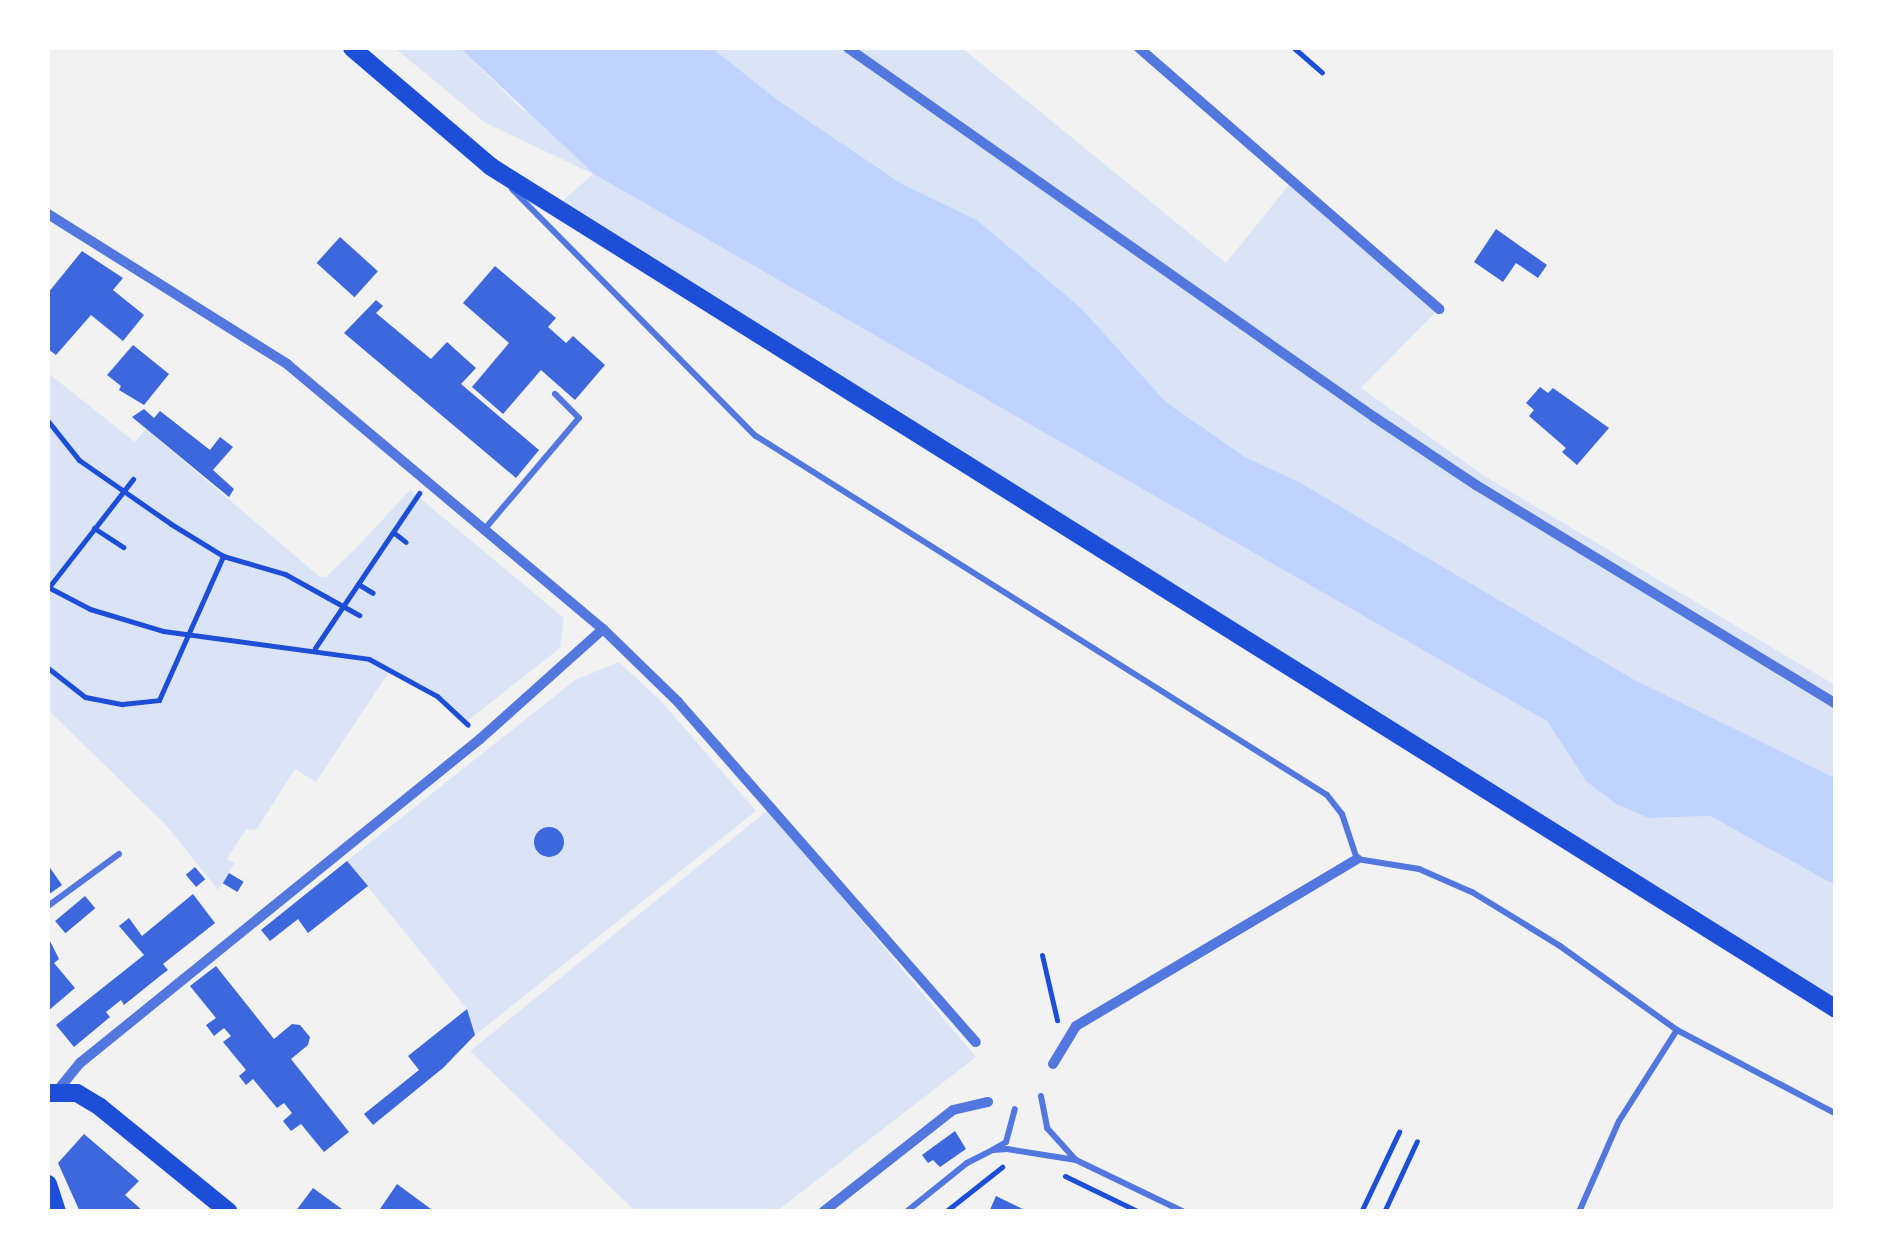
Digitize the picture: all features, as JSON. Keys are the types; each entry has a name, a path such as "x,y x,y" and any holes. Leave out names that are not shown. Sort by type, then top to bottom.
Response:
{"main road":[{"path":"352,48 490,166 1836,1009"},
{"path":"53,1091 77,1093 100,1106 229,1212"},
{"path":"48,1184 58,1212"}],"street":[{"path":"848,48 1374,417 1836,704"},
{"path":"1139,48 1439,309"},
{"path":"48,214 287,364 482,532 603,629 678,702 976,1042"},
{"path":"53,1091 80,1063 198,964 480,739 603,629"},
{"path":"1053,1064 1076,1026 1357,859"},
{"path":"824,1212 952,1110 988,1102"}],"lane":[{"path":"490,166 756,436 1328,795 1342,814 1357,859 1419,869 1472,892 1560,946 1677,1030 1836,1114"},
{"path":"482,532 580,418 555,394"},
{"path":"48,906 119,854"},
{"path":"1579,1212 1611,1142 1677,1030"},
{"path":"1041,1096 1048,1128 1076,1160"},
{"path":"906,1212 967,1164 1006,1142 1015,1109"},
{"path":"992,1150 1076,1160 1184,1212"}],"path":[{"path":"1294,48 1322,72"},
{"path":"48,421 66,449 223,556 285,574 359,615"},
{"path":"133,478 48,588 90,609 188,635 314,648 369,659 408,677 436,696 480,739"},
{"path":"314,648 426,483"},
{"path":"94,528 123,547"},
{"path":"393,532 406,542"},
{"path":"48,668 84,697 122,704 159,700 223,556"},
{"path":"358,584 373,594"},
{"path":"1042,955 1062,1044"},
{"path":"1361,1212 1399,1132"},
{"path":"1384,1212 1418,1141"},
{"path":"945,1212 1008,1164"},
{"path":"1058,1172 1138,1212"}],"shaded area":[{"path":"395,48 460,48 522,109 1547,721 1586,781 1649,818 1710,816 1835,885 1835,1009 556,207 593,174 484,122"},
{"path":"712,48 962,48 1226,263 1292,181 1439,309 1361,388 1483,475 1835,685 1835,778 1633,679 1299,482 1245,457 1166,402 1081,308 977,220 902,184 779,101"},
{"path":"48,373 135,442 146,429 320,577 326,577 410,490 564,618 560,648 466,722 437,696 391,669 316,782 295,769 256,830 246,829 227,859 235,863 218,890 166,825 48,710"},
{"path":"619,662 662,702 756,811 475,1035 467,1009 347,861 575,680"},
{"path":"768,810 976,1057 777,1211 636,1212 470,1051"}],"water":[{"path":"460,48 712,48 779,101 902,184 977,220 1081,308 1166,402 1245,457 1299,482 1633,679 1835,778 1835,885 1710,816 1649,818 1616,804 1586,781 1547,721 594,174"}],"building":[{"path":"1496,229 1547,265 1538,278 1516,263 1503,282 1474,262"},
{"path":"340,237 378,271 354,297 317,263"},
{"path":"82,251 123,278 113,290 144,315 123,341 91,315 56,355 48,349 48,293"},
{"path":"495,266 556,318 548,327 566,343 573,336 605,365 575,400 541,370 503,414 472,387 509,343 463,303"},
{"path":"376,300 383,306 376,313 431,359 447,342 476,368 461,384 539,450 516,478 344,333"},
{"path":"133,345 169,374 144,405 119,390 121,386 107,375"},
{"path":"1540,387 1548,393 1553,388 1609,428 1577,465 1562,452 1566,448 1529,416 1534,410 1526,403"},
{"path":"144,409 154,418 160,411 210,450 220,437 233,447 213,470 234,489 229,497 132,417"},
{"path":"549,827 560,831 564,842 560,853 549,857 538,853 534,842 538,831"},
{"path":"347,861 368,886 308,933 298,919 270,941 261,930"},
{"path":"48,865 62,885 48,895"},
{"path":"195,867 205,879 196,887 186,875"},
{"path":"229,873 244,882 237,892 223,883"},
{"path":"193,894 215,923 163,964 168,970 124,1005 121,1000 106,1012 110,1017 74,1047 56,1025 144,955 119,926 129,918 142,936"},
{"path":"85,896 95,908 65,933 55,921"},
{"path":"48,937 59,959 54,963 75,988 48,1011"},
{"path":"216,966 274,1039 292,1024 300,1025 310,1037 308,1045 291,1059 349,1132 324,1152 301,1124 291,1131 283,1121 292,1113 284,1103 277,1108 253,1079 246,1085 239,1076 246,1070 223,1042 231,1036 224,1028 214,1036 206,1025 216,1018 190,986"},
{"path":"467,1009 475,1035 443,1068 373,1125 364,1114 419,1070 408,1056"},
{"path":"955,1131 966,1149 940,1167 933,1160 928,1163 922,1155"},
{"path":"84,1134 139,1181 125,1195 144,1212 80,1212 58,1163"},
{"path":"397,1184 435,1212 378,1212"},
{"path":"313,1188 346,1212 295,1212"},
{"path":"996,1196 1029,1212 989,1212"}]}
